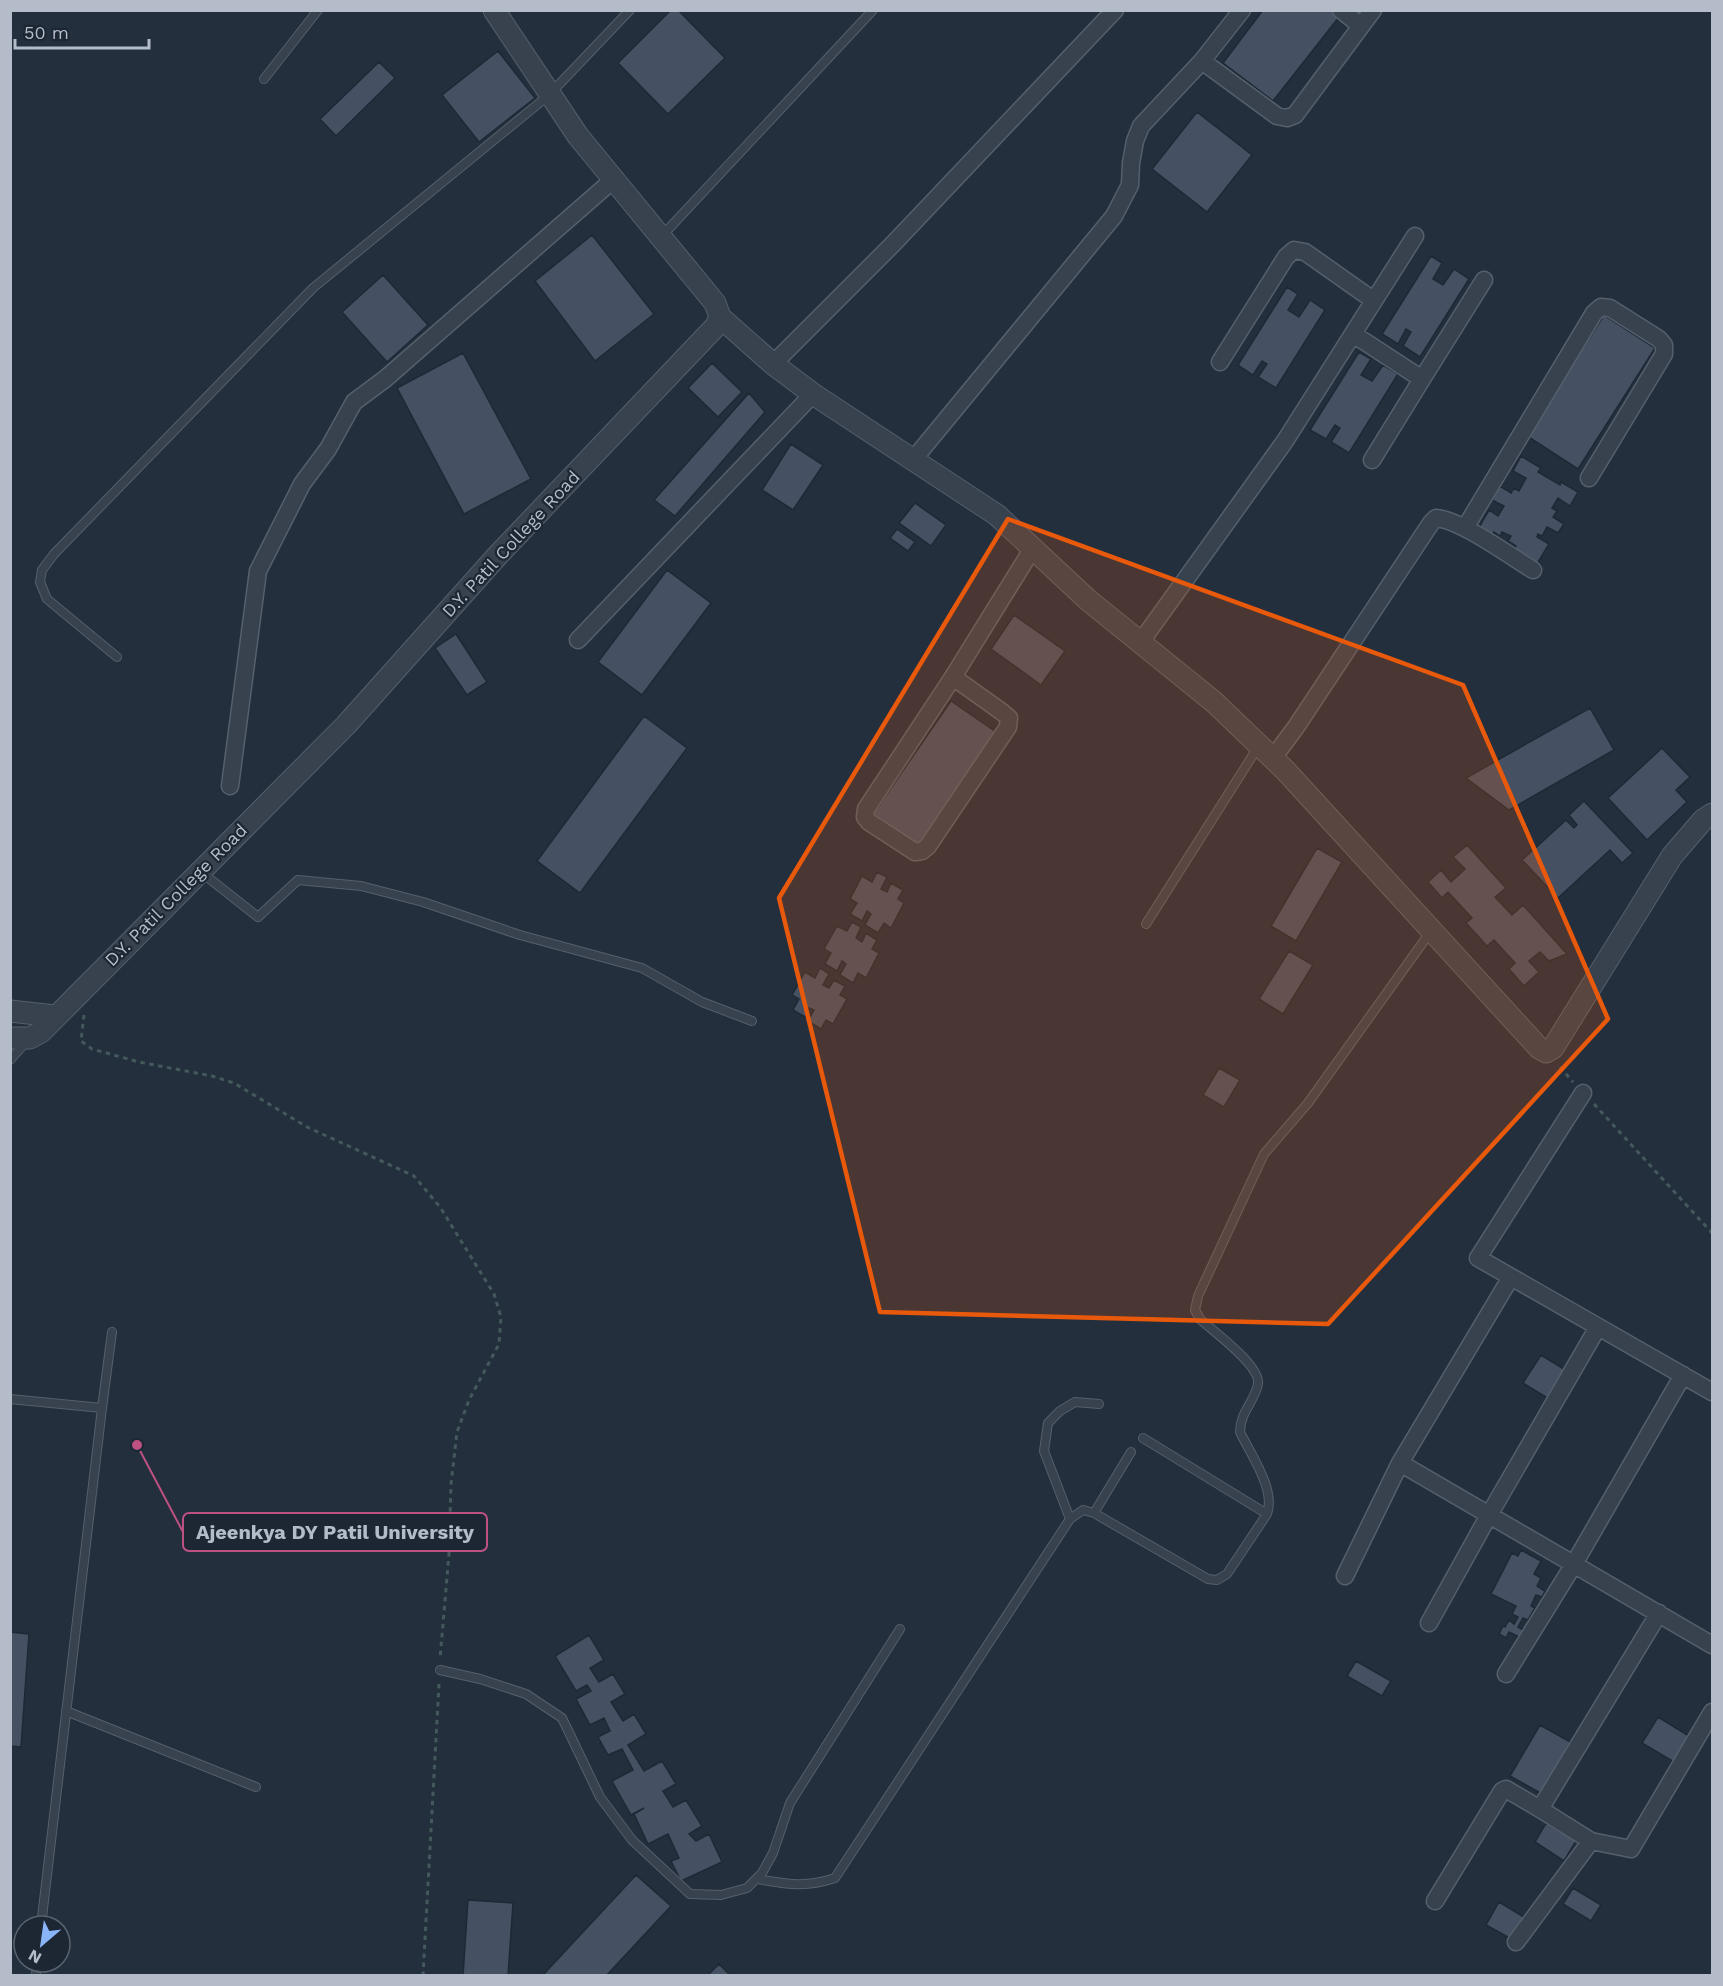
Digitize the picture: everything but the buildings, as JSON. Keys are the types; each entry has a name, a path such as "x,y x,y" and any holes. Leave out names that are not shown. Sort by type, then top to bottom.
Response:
{"street":[{"path":"494,10 549,95 613,180 716,303 720,317 773,364 813,394 997,515 1088,600 1214,702 1266,752 1539,1048 1546,1052 1553,1048 1672,856 1703,820 1713,814"},
{"path":"773,364 893,244 1115,10"},
{"path":"913,460 1114,216 1130,185 1135,141 1141,126 1202,61 1242,10"},
{"path":"1341,10 1361,26"},
{"path":"1202,61 1277,116 1287,118 1295,115 1373,10"},
{"path":"230,786 258,571 302,484 328,449 354,402 385,379 613,180"},
{"path":"1140,643 1286,441 1415,236"},
{"path":"1220,362 1286,257 1294,250 1305,252 1373,300"},
{"path":"1372,460 1484,279"},
{"path":"1465,528 1594,313 1601,307 1610,308 1659,339 1664,345 1664,354 1589,478"},
{"name":"D.Y. Patil College Road","path":"20,1038 41,1032 45,1015 81,989 346,725 498,555 716,326 720,317"},
{"path":"1353,334 1422,379"},
{"path":"578,640 813,394"},
{"path":"1266,752 1296,727 1436,518 1444,518 1465,528 1533,570"},
{"path":"953,677 1009,718 1008,727 928,846 922,851 915,852 869,822 865,817 866,809 953,677 1033,548"},
{"path":"10,1011 45,1015"},
{"path":"1583,1093 1478,1258 1713,1392"},
{"path":"1345,1576 1400,1463 1511,1277"},
{"path":"1429,1623 1598,1326"},
{"path":"1506,1674 1574,1564 1683,1375"},
{"path":"1400,1463 1713,1645"},
{"path":"1540,1809 1659,1613"},
{"path":"1435,1900 1502,1791 1508,1789 1591,1841 1632,1849 1713,1712"},
{"path":"1516,1942 1591,1841"}],"lane":[{"path":"264,79 318,10"},
{"path":"117,657 47,599 40,582 42,570 54,554 313,288 549,95 630,10"},
{"path":"660,238 873,10"},
{"path":"1146,924 1266,752"},
{"path":"200,871 258,917 298,880 361,886 423,902 520,935 642,968 702,1002 752,1021"},
{"path":"757,1879 791,1885 816,1884 835,1878 1070,1519 1083,1510 1094,1513 1208,1579 1217,1580 1227,1574 1267,1514 1270,1504 1268,1491 1240,1432 1240,1422 1258,1384 1257,1376 1249,1364 1200,1319 1195,1310 1198,1296 1264,1154 1308,1103 1431,931"},
{"name":"D.Y. Patil College Road","path":"10,1060 20,1038"},
{"path":"42,1914 112,1332"},
{"path":"10,1400 102,1407"},
{"path":"1070,1519 1044,1451 1048,1423 1060,1411 1075,1402 1099,1404"},
{"path":"1143,1438 1267,1514"},
{"path":"1094,1513 1131,1452"},
{"path":"440,1670 480,1679 526,1694 562,1718 600,1797 632,1840 690,1894 721,1895 747,1888 762,1873 773,1853 790,1803 900,1629"},
{"path":"66,1711 256,1787"}],"path":[{"path":"81,989 84,1017 81,1041 85,1046 139,1062 212,1076 234,1083 307,1127 414,1176 440,1207 494,1294 501,1317 499,1344 469,1400 457,1432 451,1484 423,1976"},
{"path":"1546,1052 1713,1233"}],"highlighted area":[{"path":"1008,519 1463,685 1608,1019 1328,1324 880,1312 779,898"}],"place":[{"name":"Ajeenkya DY Patil University","path":"137,1445"}]}
